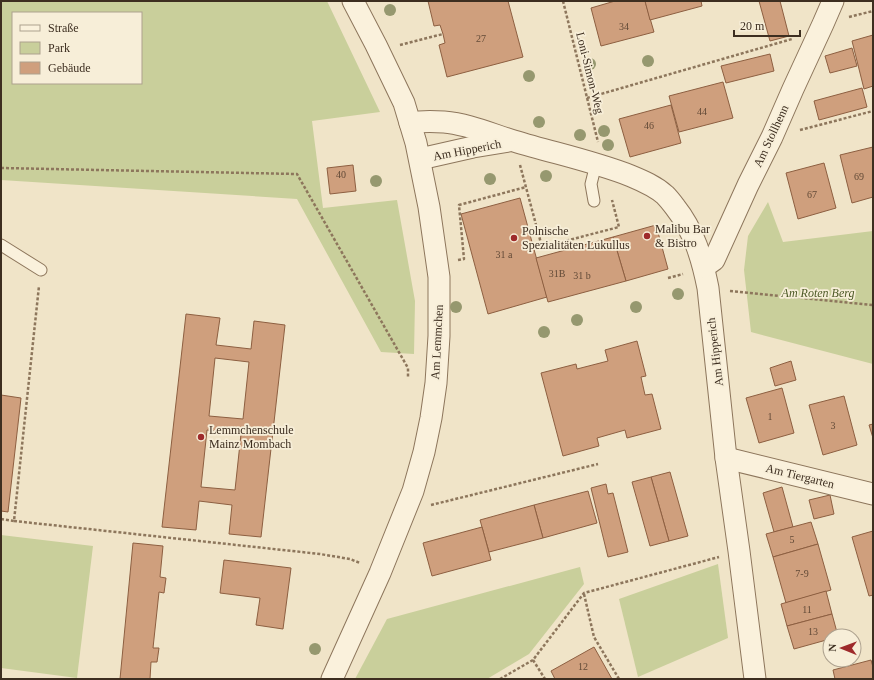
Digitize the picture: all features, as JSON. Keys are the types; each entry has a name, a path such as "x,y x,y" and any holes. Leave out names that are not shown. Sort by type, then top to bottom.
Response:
{"street":[{"name":"Am Lemmchen","path":"332,679 380,573 413,491 424,452 431,418 436,383 439,336 439,277 429,207 420,159 404,103 353,1"},
{"name":"Am Stollhenn","path":"704,267 714,260 748,185 772,137 833,1"},
{"name":"Am Hipperich","path":"410,123 421,121 457,124 479,129 514,141 597,154 638,180 653,186 666,196 682,217 693,236 704,267 708,288 726,458 740,551 755,679"},
{"name":"Am Hipperich","path":"420,159 473,147 514,141"},
{"name":"Am Tiergarten","path":"726,458 873,494"}],"lane":[{"path":"594,201 591,184 597,154"},
{"path":"1,245 41,270"}],"path":[{"name":"Loni-Simon-Weg","path":"563,1 587,98 597,154"},
{"path":"587,98 820,31"},
{"path":"399,45 443,34"},
{"path":"772,137 873,110"},
{"path":"514,141 542,247 554,244"},
{"path":"1,168 297,174 408,368 408,378"},
{"path":"458,260 464,259 459,205 526,186"},
{"path":"14,521 41,270"},
{"path":"668,278 683,274"},
{"path":"708,288 873,305"},
{"path":"426,506 598,464"},
{"path":"1,520 320,554 350,559 363,564"},
{"path":"500,679 533,660 584,593 726,555"},
{"path":"584,593 594,637 619,679"},
{"path":"533,660 545,679"}],"green space":[{"path":"1,1 327,1 380,112 312,121 323,208 397,200 415,301 414,354 381,352 297,199 1,180"},
{"name":"Am Roten Berg","path":"768,202 783,242 873,231 873,364 751,332 744,270 748,236"},
{"path":"1,535 93,546 77,678 1,668"},
{"path":"718,564 728,638 638,677 619,599"},
{"path":"580,567 584,584 529,654 487,679 355,679 387,619"}],"building":[{"path":"428,1 508,1 523,57 447,77 439,45 445,43 443,34 440,25 434,26"},
{"path":"615,1 645,1 654,32 601,46 591,8"},
{"path":"645,1 701,1 702,6 650,20"},
{"path":"759,1 780,1 789,36 770,41"},
{"path":"873,35 873,86 864,89 852,41"},
{"path":"852,48 857,66 830,73 825,56"},
{"path":"770,54 774,71 726,83 721,66"},
{"path":"723,82 733,118 679,132 669,96"},
{"path":"862,88 867,107 819,120 814,101"},
{"path":"671,105 681,143 630,157 619,119"},
{"path":"873,147 873,197 852,203 840,155"},
{"path":"824,163 836,208 798,219 786,173"},
{"path":"353,165 356,191 330,194 327,168"},
{"path":"520,198 547,297 488,314 461,214"},
{"path":"656,225 668,269 626,281 613,237"},
{"path":"613,237 626,281 548,302 536,258"},
{"path":"186,314 220,318 216,345 251,349 254,321 285,325 261,537 229,534 232,505 199,501 196,530 162,527","holes":["215,358 249,362 243,419 209,416","207,430 241,434 235,490 201,487"]},
{"path":"637,341 646,376 641,377 645,395 652,394 661,429 627,438 625,430 597,438 599,446 563,456 541,373 576,364 577,369 608,361 605,350"},
{"path":"791,361 796,380 775,386 770,368"},
{"path":"782,388 794,433 759,443 746,398"},
{"path":"1,395 21,398 8,512 1,511"},
{"path":"844,396 857,445 823,455 809,405"},
{"path":"873,424 873,438 869,425"},
{"path":"670,472 688,536 669,541 651,477"},
{"path":"651,477 669,541 650,546 632,482"},
{"path":"606,484 608,494 613,493 628,552 608,557 591,488"},
{"path":"782,487 793,527 774,532 763,493"},
{"path":"588,491 597,523 543,538 534,505"},
{"path":"830,495 834,514 814,519 809,500"},
{"path":"534,505 543,538 489,552 480,520"},
{"path":"811,522 818,544 773,557 766,534"},
{"path":"482,527 491,560 432,576 423,543"},
{"path":"873,531 873,595 869,596 852,537"},
{"path":"133,543 163,546 160,577 166,578 164,593 159,592 153,648 159,648 157,662 151,662 150,679 120,679"},
{"path":"818,544 831,590 786,603 773,557"},
{"path":"224,560 291,568 283,629 256,625 260,598 220,593"},
{"path":"826,591 832,614 787,626 781,604"},
{"path":"832,614 836,628 822,628 822,641 794,649 787,626"},
{"path":"594,647 612,679 555,679 551,671"},
{"path":"871,660 873,667 873,679 835,679 833,670 841,668 862,668 862,662"}],"place":[{"name":"Malibu Bar & Bistro","path":"647,236"},
{"name":"Polnische Spezialitäten Lukullus","path":"514,238"},
{"name":"Lemmchenschule Mainz Mombach","path":"201,437"}]}
